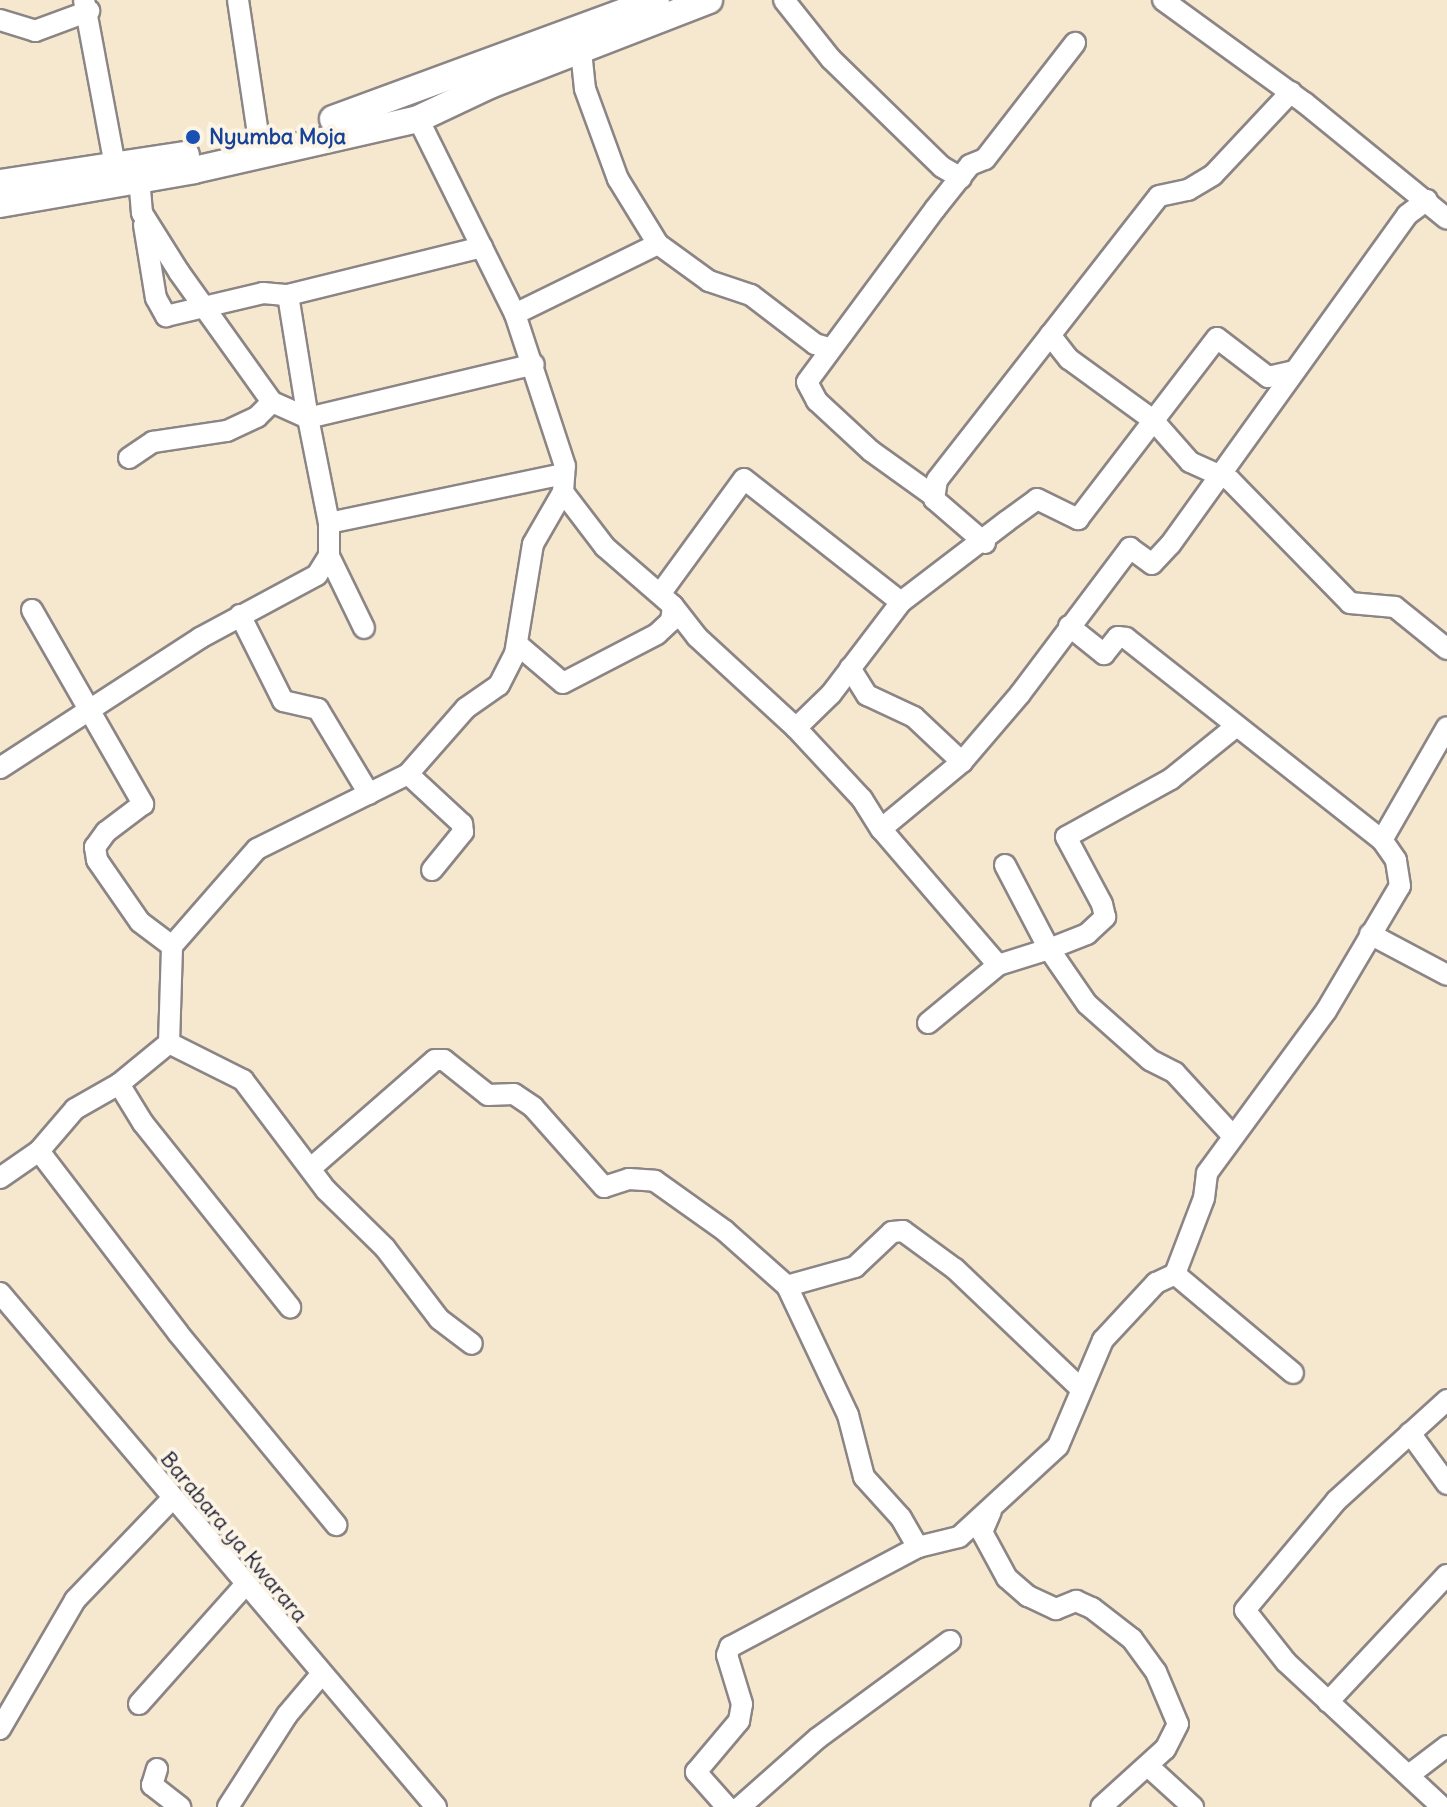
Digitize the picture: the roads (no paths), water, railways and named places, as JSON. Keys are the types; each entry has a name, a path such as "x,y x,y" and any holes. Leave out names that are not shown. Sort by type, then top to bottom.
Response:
{"main road":[{"path":"0,204 131,169 259,141 385,103 656,0"},
{"path":"0,183 131,169 418,119 709,0"}],"street":[{"path":"238,0 259,141"},
{"path":"784,0 831,59 933,158 961,178"},
{"path":"1163,0 1291,92 1447,219"},
{"path":"0,20 35,31 87,6 142,213 159,309 166,316 205,311 263,293 288,295 482,247"},
{"path":"985,543 931,494 888,467 806,388 827,360 829,348 970,165 985,159 1075,43"},
{"path":"581,51 585,89 618,179 658,244 709,281 751,295 815,344 829,348"},
{"path":"931,494 1159,196 1188,190 1213,175 1291,92"},
{"path":"418,119 515,314 534,364 563,483 605,547 667,600 697,637 796,728 862,799 881,829 998,965"},
{"path":"881,829 962,762 1130,548 1152,564 1407,215 1427,200"},
{"path":"142,213 205,311 272,402 308,418 534,364"},
{"path":"515,314 658,244"},
{"path":"288,295 329,523 329,556 364,628"},
{"path":"1050,335 1069,359 1153,420 1190,462 1217,477 1230,480 1350,603 1395,607 1447,649"},
{"path":"796,728 850,668 901,602 985,543 1037,499 1078,519 1217,338 1268,377 1293,371"},
{"path":"129,458 153,442 227,431 257,417 272,402"},
{"path":"517,644 563,683 657,634 671,621 667,600 744,479 901,602"},
{"path":"329,523 563,483"},
{"path":"0,1178 39,1151 75,1109 119,1084 169,1043 172,946 257,849 408,774 466,708 499,685 517,644 533,544 563,483"},
{"path":"0,768 85,708 124,689 240,615 317,575 329,556"},
{"path":"32,610 85,708 143,804 106,832 95,847 97,860 140,922 172,946"},
{"path":"240,615 283,701 318,709 369,794"},
{"path":"727,1807 696,1772 739,1721 742,1704 727,1655 730,1647 918,1547 959,1537 991,1511 1058,1446 1079,1387 1103,1340 1156,1283 1175,1274 1204,1198 1207,1173 1326,1011 1400,886 1396,860 1382,840 1234,728 1126,638 1118,637 1104,654 1069,626"},
{"path":"850,668 867,695 889,710 914,717 962,762"},
{"path":"1382,840 1447,727"},
{"path":"928,1023 998,965 1087,934 1105,917 1066,837 1171,779 1234,728"},
{"path":"408,774 462,824 463,832 432,870"},
{"path":"1005,865 1049,949 1087,1004 1150,1060 1175,1073 1232,1135"},
{"path":"1370,934 1447,975"},
{"path":"169,1043 243,1080 342,1208 385,1248 439,1319 472,1344"},
{"path":"311,1168 435,1060 444,1060 488,1095 514,1094 533,1107 604,1187 629,1179 655,1181 725,1231 787,1286 848,1415 864,1477 901,1518 918,1547"},
{"path":"119,1084 143,1123 290,1307"},
{"path":"39,1151 178,1333 336,1525"},
{"path":"787,1286 855,1267 892,1232 903,1231 955,1269 1079,1387"},
{"path":"1175,1274 1293,1373"},
{"name":"Barabara ya Kwarara","path":"0,1293 320,1676 436,1807"},
{"path":"1442,1807 1271,1645 1245,1610 1336,1501 1447,1400"},
{"path":"1410,1433 1447,1484"},
{"path":"0,1729 75,1600 171,1500"},
{"path":"991,1511 982,1532 1007,1578 1028,1596 1056,1609 1076,1601 1092,1608 1132,1639 1156,1672 1178,1724 1175,1735 1148,1766 1101,1807"},
{"path":"1328,1702 1447,1575"},
{"path":"139,1704 244,1586"},
{"path":"740,1807 830,1729 950,1641"},
{"path":"228,1807 287,1715 320,1676"},
{"path":"1409,1775 1447,1746"},
{"path":"1148,1766 1193,1807"},
{"path":"157,1769 152,1785 180,1807"}],"place":[{"name":"Nyumba Moja","path":"193,137"}]}
